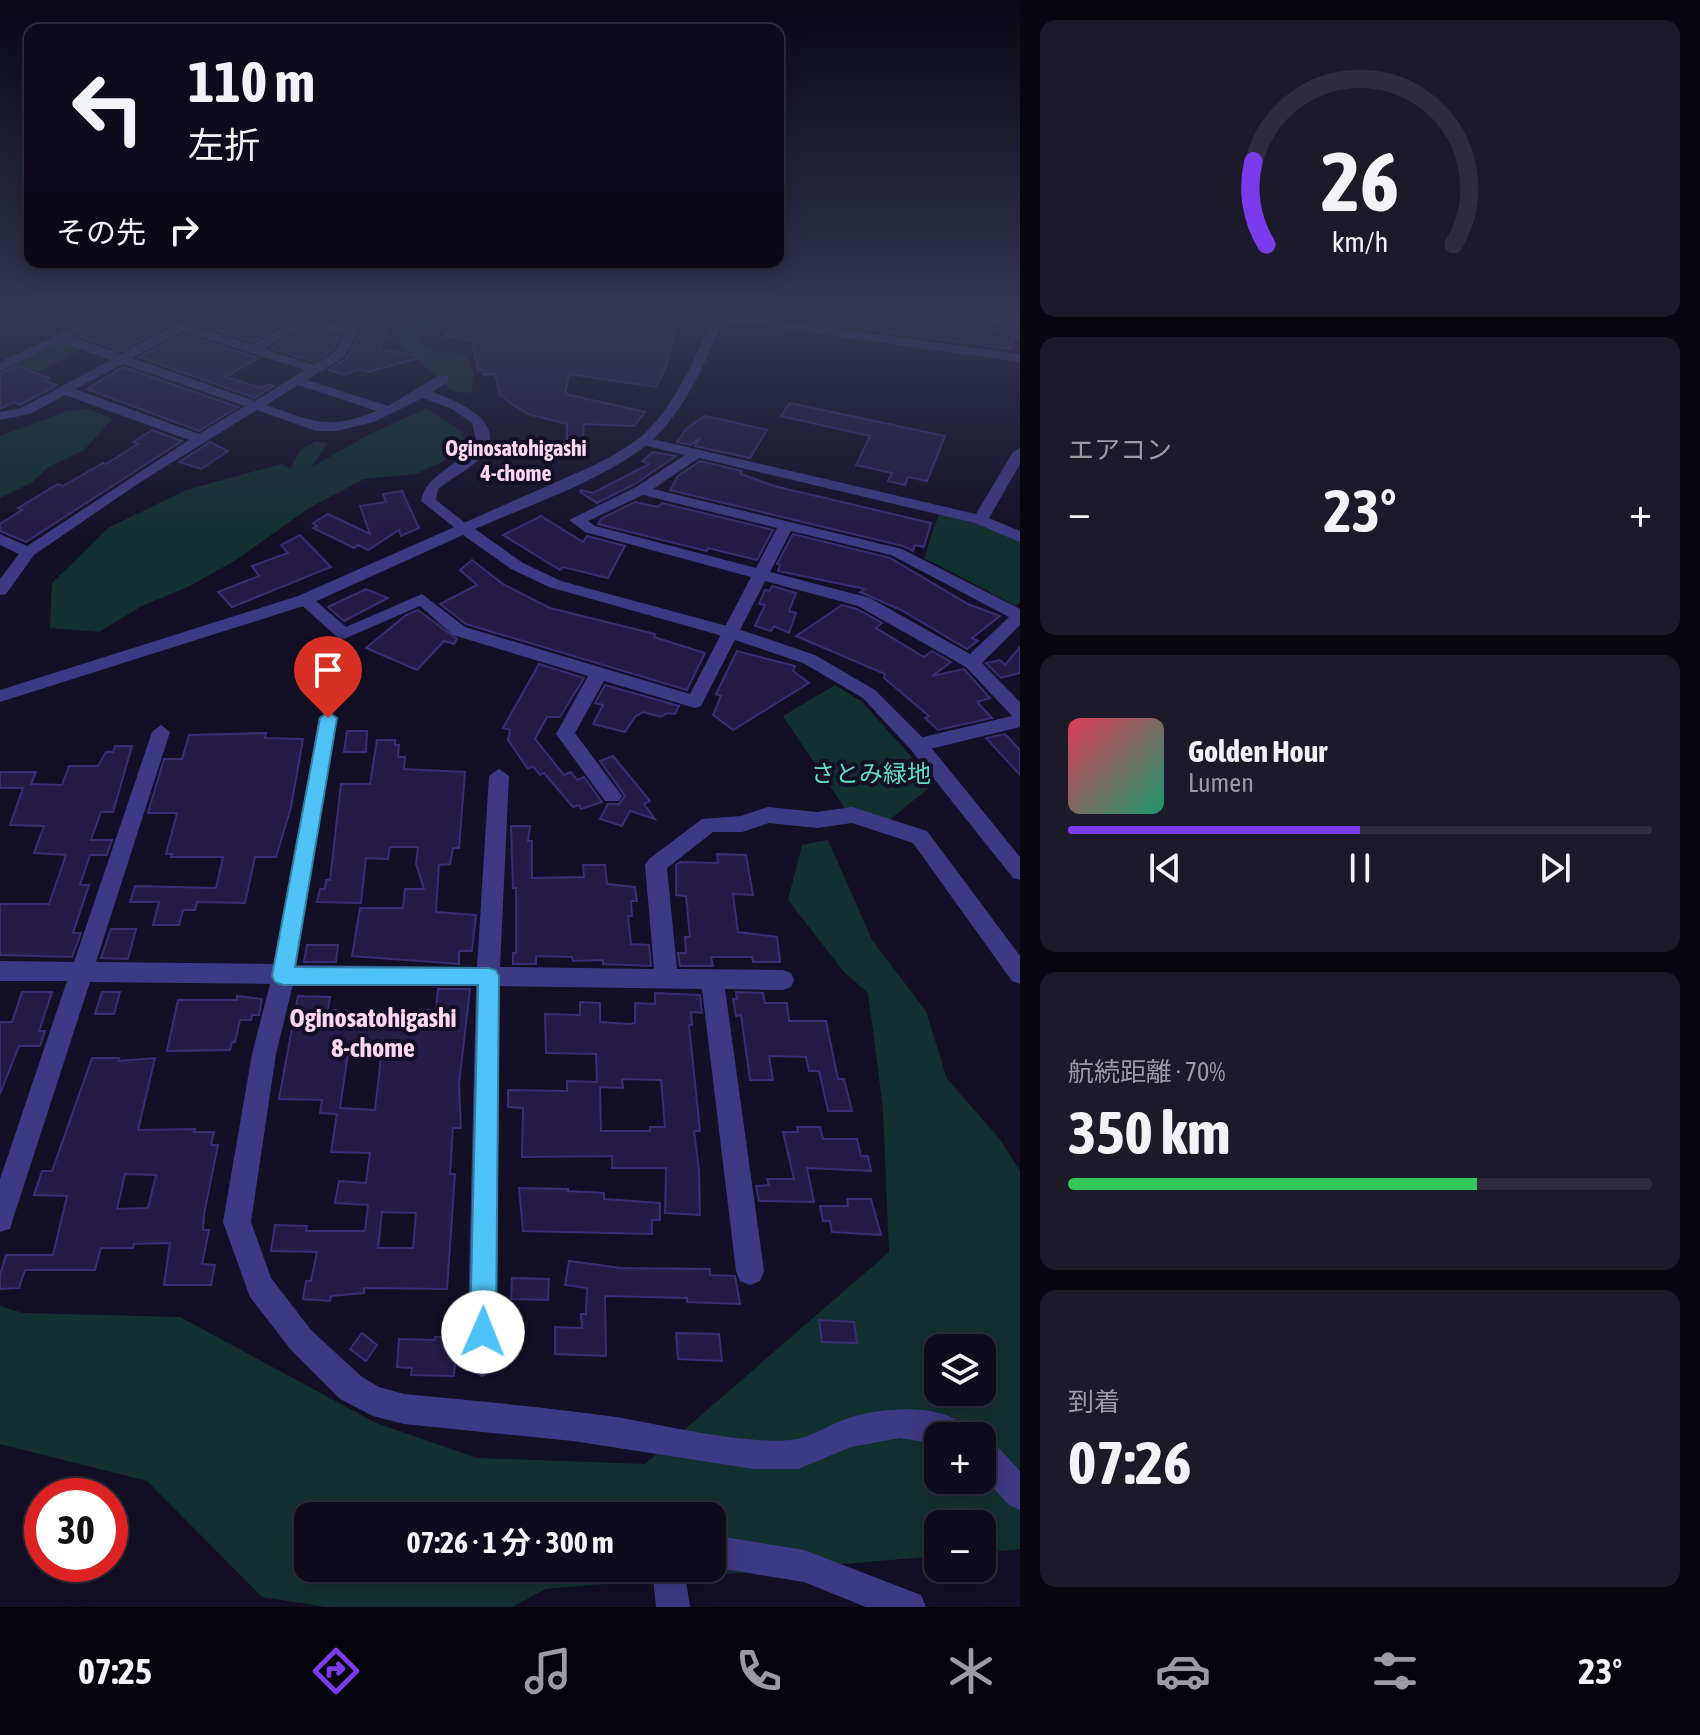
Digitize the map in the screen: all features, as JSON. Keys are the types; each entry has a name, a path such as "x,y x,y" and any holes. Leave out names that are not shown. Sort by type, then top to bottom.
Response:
{"street":[{"path":"0,416 25,411 61,392"},
{"path":"70,392 201,440"},
{"path":"221,392 321,428 340,428 423,393 474,417 483,430 483,440 476,452 431,487 428,501 517,566 555,584 732,633 809,659 869,694 918,745 1020,872"},
{"path":"0,590 28,552 134,480 280,392"},
{"path":"332,392 387,410"},
{"path":"0,696 304,600 465,529 600,468 644,441 676,406 683,392"},
{"path":"644,441 980,520 1020,537"},
{"path":"980,520 1020,452"},
{"path":"696,454 641,490 577,520 590,529 864,602 972,663 1020,713"},
{"path":"641,490 896,552 1020,615 972,663"},
{"path":"304,600 344,634 422,599 459,631 695,702 786,525"},
{"path":"0,539 28,552"},
{"path":"599,673 565,734 612,796"},
{"path":"328,718 283,976 264,1054 237,1222 260,1287 301,1340 351,1388 373,1401 404,1409 573,1426 754,1454 798,1454 851,1432 900,1423 924,1427"},
{"path":"918,745 1020,721"},
{"path":"0,1219 161,732"},
{"path":"482,1362 488,976 499,776"},
{"path":"666,979 656,865 709,824 742,824 768,815 817,820 852,815 920,837 1020,974"},
{"path":"0,971 783,980"},
{"path":"712,979 750,1271"},
{"path":"996,1468 1020,1494"},
{"path":"726,1553 804,1566 909,1607"},
{"path":"670,1582 673,1607"}],"green space":[{"path":"427,408 461,431 465,441 455,456 416,474 364,479 309,508 236,560 188,587 142,606 99,632 50,628 52,583 108,528 186,490 281,464 290,469 300,450 316,441 327,443 312,467 368,435"},
{"path":"89,409 112,419 84,450 47,468 31,483 0,498 0,436 67,411"},
{"path":"939,514 978,524 1020,541 1020,602 1016,606 924,558"},
{"name":"さとみ緑地","path":"835,685 862,702 935,783 888,821 846,810 783,716"},
{"path":"828,840 872,940 926,1011 947,1079 999,1138 1020,1171 1020,1549 996,1552 996,1510 924,1510 924,1557 726,1574 726,1502 294,1502 294,1582 629,1582 546,1589 512,1607 326,1607 262,1597 147,1481 0,1444 0,1306 23,1313 180,1317 376,1423 477,1458 645,1464 889,1252 883,1109 868,993 844,972 788,900 802,845"}],"building":[{"path":"0,392 44,392 20,405 13,402 0,409"},
{"path":"95,392 195,392 238,407 199,431"},
{"path":"238,392 265,392 255,398"},
{"path":"565,392 645,412 634,426 584,424 582,453 567,453 567,424 528,414 500,394"},
{"path":"790,403 945,436 927,481 908,477 905,485 888,481 892,473 856,465 870,436 781,416"},
{"path":"704,416 767,430 750,458 695,446 700,438 691,445 677,442 686,429"},
{"path":"152,430 182,441 26,542 0,531 0,524 22,510 18,508 58,484 63,486 106,464 138,444 133,442"},
{"path":"210,442 228,451 201,469 179,462"},
{"path":"653,452 676,456 635,484 597,503 580,492 593,493 649,464 642,461"},
{"path":"700,461 742,471 741,474 774,486 931,523 924,547 915,545 913,551 903,546 670,490 678,476"},
{"path":"402,491 419,528 401,536 399,530 368,550 358,545 354,548 313,528 317,526 313,523 328,514 370,534 360,506 386,502 383,494"},
{"path":"635,502 658,507 662,503 773,530 757,560 598,524 602,518"},
{"path":"541,516 583,542 587,536 625,546 608,578 563,567 560,570 503,535"},
{"path":"793,534 890,558 968,604 1000,616 972,638 978,641 967,649 901,610 860,592 865,589 778,571 780,565 777,564"},
{"path":"300,535 331,567 232,607 218,592 259,576 252,566 288,553 281,545"},
{"path":"472,560 503,584 550,608 655,634 654,637 705,653 687,690 466,624 440,604 477,585 460,570"},
{"path":"772,586 796,593 789,611 796,613 789,633 774,626 771,631 755,626 765,605 759,604 765,590 770,591"},
{"path":"366,589 388,598 344,621 328,607"},
{"path":"842,605 857,609 882,623 876,628 924,657 932,651 951,662 932,676 964,669 990,698 977,702 992,718 938,730 925,718 929,716 884,678 885,674 796,636"},
{"path":"418,610 457,639 454,644 444,641 417,670 366,648 406,615"},
{"path":"1020,647 1020,673 1001,678 986,663 1000,660 1005,665"},
{"path":"737,651 795,666 793,671 809,683 733,730 713,715 721,696 716,694"},
{"path":"539,664 584,678 560,717 547,717 535,739 564,775 571,772 577,780 584,777 602,802 581,809 579,805 573,807 544,773 540,775 533,766 528,769 508,740 510,730 503,728"},
{"path":"605,685 679,706 675,714 667,713 661,717 643,712 635,717 625,732 593,724 603,705 595,703"},
{"path":"347,731 367,731 366,752 344,752"},
{"path":"266,733 265,738 303,739 291,807 276,857 255,857 245,903 197,902 195,910 183,910 179,925 153,925 159,902 130,902 135,886 216,888 223,857 171,857 172,854 166,854 177,813 148,813 164,759 182,759 189,735"},
{"path":"1005,734 1020,750 1020,775 986,738"},
{"path":"377,740 395,740 395,745 399,745 398,757 405,757 404,769 465,772 459,848 453,848 450,864 439,865 436,912 476,915 472,951 459,951 459,964 352,956 360,908 403,908 405,889 424,889 416,864 418,847 390,847 388,859 366,858 361,903 317,902 320,889 325,889 326,880 330,880 341,784 370,784"},
{"path":"115,746 132,746 113,812 101,812 91,840 112,840 107,855 90,855 80,885 89,885 73,933 81,933 72,957 0,955 0,904 49,904 66,855 34,853 44,826 10,825 23,788 0,788 0,772 36,772 31,784 62,785 69,766 98,766 106,752 113,752"},
{"path":"613,756 650,801 644,804 655,819 630,811 622,826 600,819 608,804 619,804 625,796 600,761"},
{"path":"511,826 530,826 528,841 532,841 532,878 584,877 583,865 605,865 607,884 635,887 637,901 631,901 632,916 628,916 631,944 649,945 651,966 536,956 536,964 513,964 513,953 516,953 516,888 513,888"},
{"path":"717,854 746,855 753,895 733,894 738,932 777,937 780,962 753,962 752,957 711,957 713,966 680,966 678,953 686,953 685,937 690,937 686,896 676,895 676,865 680,862 718,863"},
{"path":"111,929 136,929 128,959 101,958"},
{"path":"307,945 338,945 336,962 304,962"},
{"path":"438,989 470,989 459,1084 461,1128 453,1128 450,1174 455,1174 447,1289 364,1288 364,1293 331,1296 330,1301 303,1299 306,1281 311,1281 317,1252 271,1251 275,1225 307,1226 306,1231 365,1231 368,1205 335,1203 339,1181 366,1183 370,1153 331,1152 337,1114 320,1113 322,1100 279,1099 298,996 330,997 328,1010 355,1011 354,1016 387,1018 389,1010 436,1010","holes":["349,1047 382,1048 375,1110 340,1108","382,1212 416,1213 413,1248 378,1248"]},
{"path":"22,992 52,992 39,1031 45,1031 40,1046 19,1046 0,1094 0,1022 12,1022"},
{"path":"102,992 120,992 114,1014 95,1014"},
{"path":"736,992 763,993 765,1003 787,1003 789,1021 826,1021 838,1079 844,1079 852,1111 828,1111 819,1071 809,1071 806,1057 769,1056 773,1080 750,1080 741,1015 736,1016 733,999 737,999"},
{"path":"655,993 700,995 702,1013 691,1012 692,1025 689,1025 700,1131 694,1131 700,1215 665,1213 666,1168 612,1168 612,1156 522,1157 523,1108 508,1107 508,1090 567,1091 567,1081 597,1082 596,1054 546,1053 545,1014 580,1015 580,1002 600,1003 600,1022 630,1024 635,1023 635,1003 655,1004","holes":["622,1079 661,1080 665,1127 650,1127 650,1131 601,1131 600,1087 623,1088"]},
{"path":"237,996 262,999 259,1015 252,1015 251,1020 240,1020 230,1050 167,1051 178,1000 237,1000"},
{"path":"92,1058 119,1058 118,1061 155,1058 138,1130 195,1129 194,1132 214,1132 211,1145 218,1145 203,1230 209,1230 202,1264 215,1265 211,1285 164,1285 170,1243 101,1248 95,1270 25,1270 19,1288 0,1289 0,1275 6,1255 53,1255 67,1196 34,1195 42,1171 52,1171","holes":["125,1174 156,1175 148,1208 117,1209"]},
{"path":"797,1127 820,1127 823,1139 857,1139 861,1156 868,1156 871,1171 807,1168 814,1202 759,1201 756,1186 769,1185 767,1179 794,1179 783,1132 798,1132"},
{"path":"519,1188 568,1189 604,1193 604,1199 660,1203 660,1220 652,1220 652,1234 523,1231"},
{"path":"847,1199 871,1199 881,1235 832,1232 830,1221 823,1221 820,1206 848,1206"},
{"path":"569,1261 621,1268 710,1269 710,1275 735,1276 740,1304 687,1302 687,1298 605,1296 606,1356 555,1354 555,1327 582,1328 581,1314 586,1314 587,1288 565,1285"},
{"path":"512,1278 549,1279 548,1300 511,1299"},
{"path":"819,1320 854,1322 857,1343 822,1342"},
{"path":"362,1333 377,1345 366,1361 350,1349"},
{"path":"676,1333 719,1334 722,1361 678,1359"},
{"path":"435,1337 457,1337 454,1376 411,1375 412,1368 397,1367 399,1339 435,1340"}],"district":[{"name":"Oginosatohigashi 4-chome","path":"516,460"},
{"name":"Oginosatohigashi 8-chome","path":"373,1033"}],"route":[{"path":"328,718 283,976 488,976 483,1332"}]}
